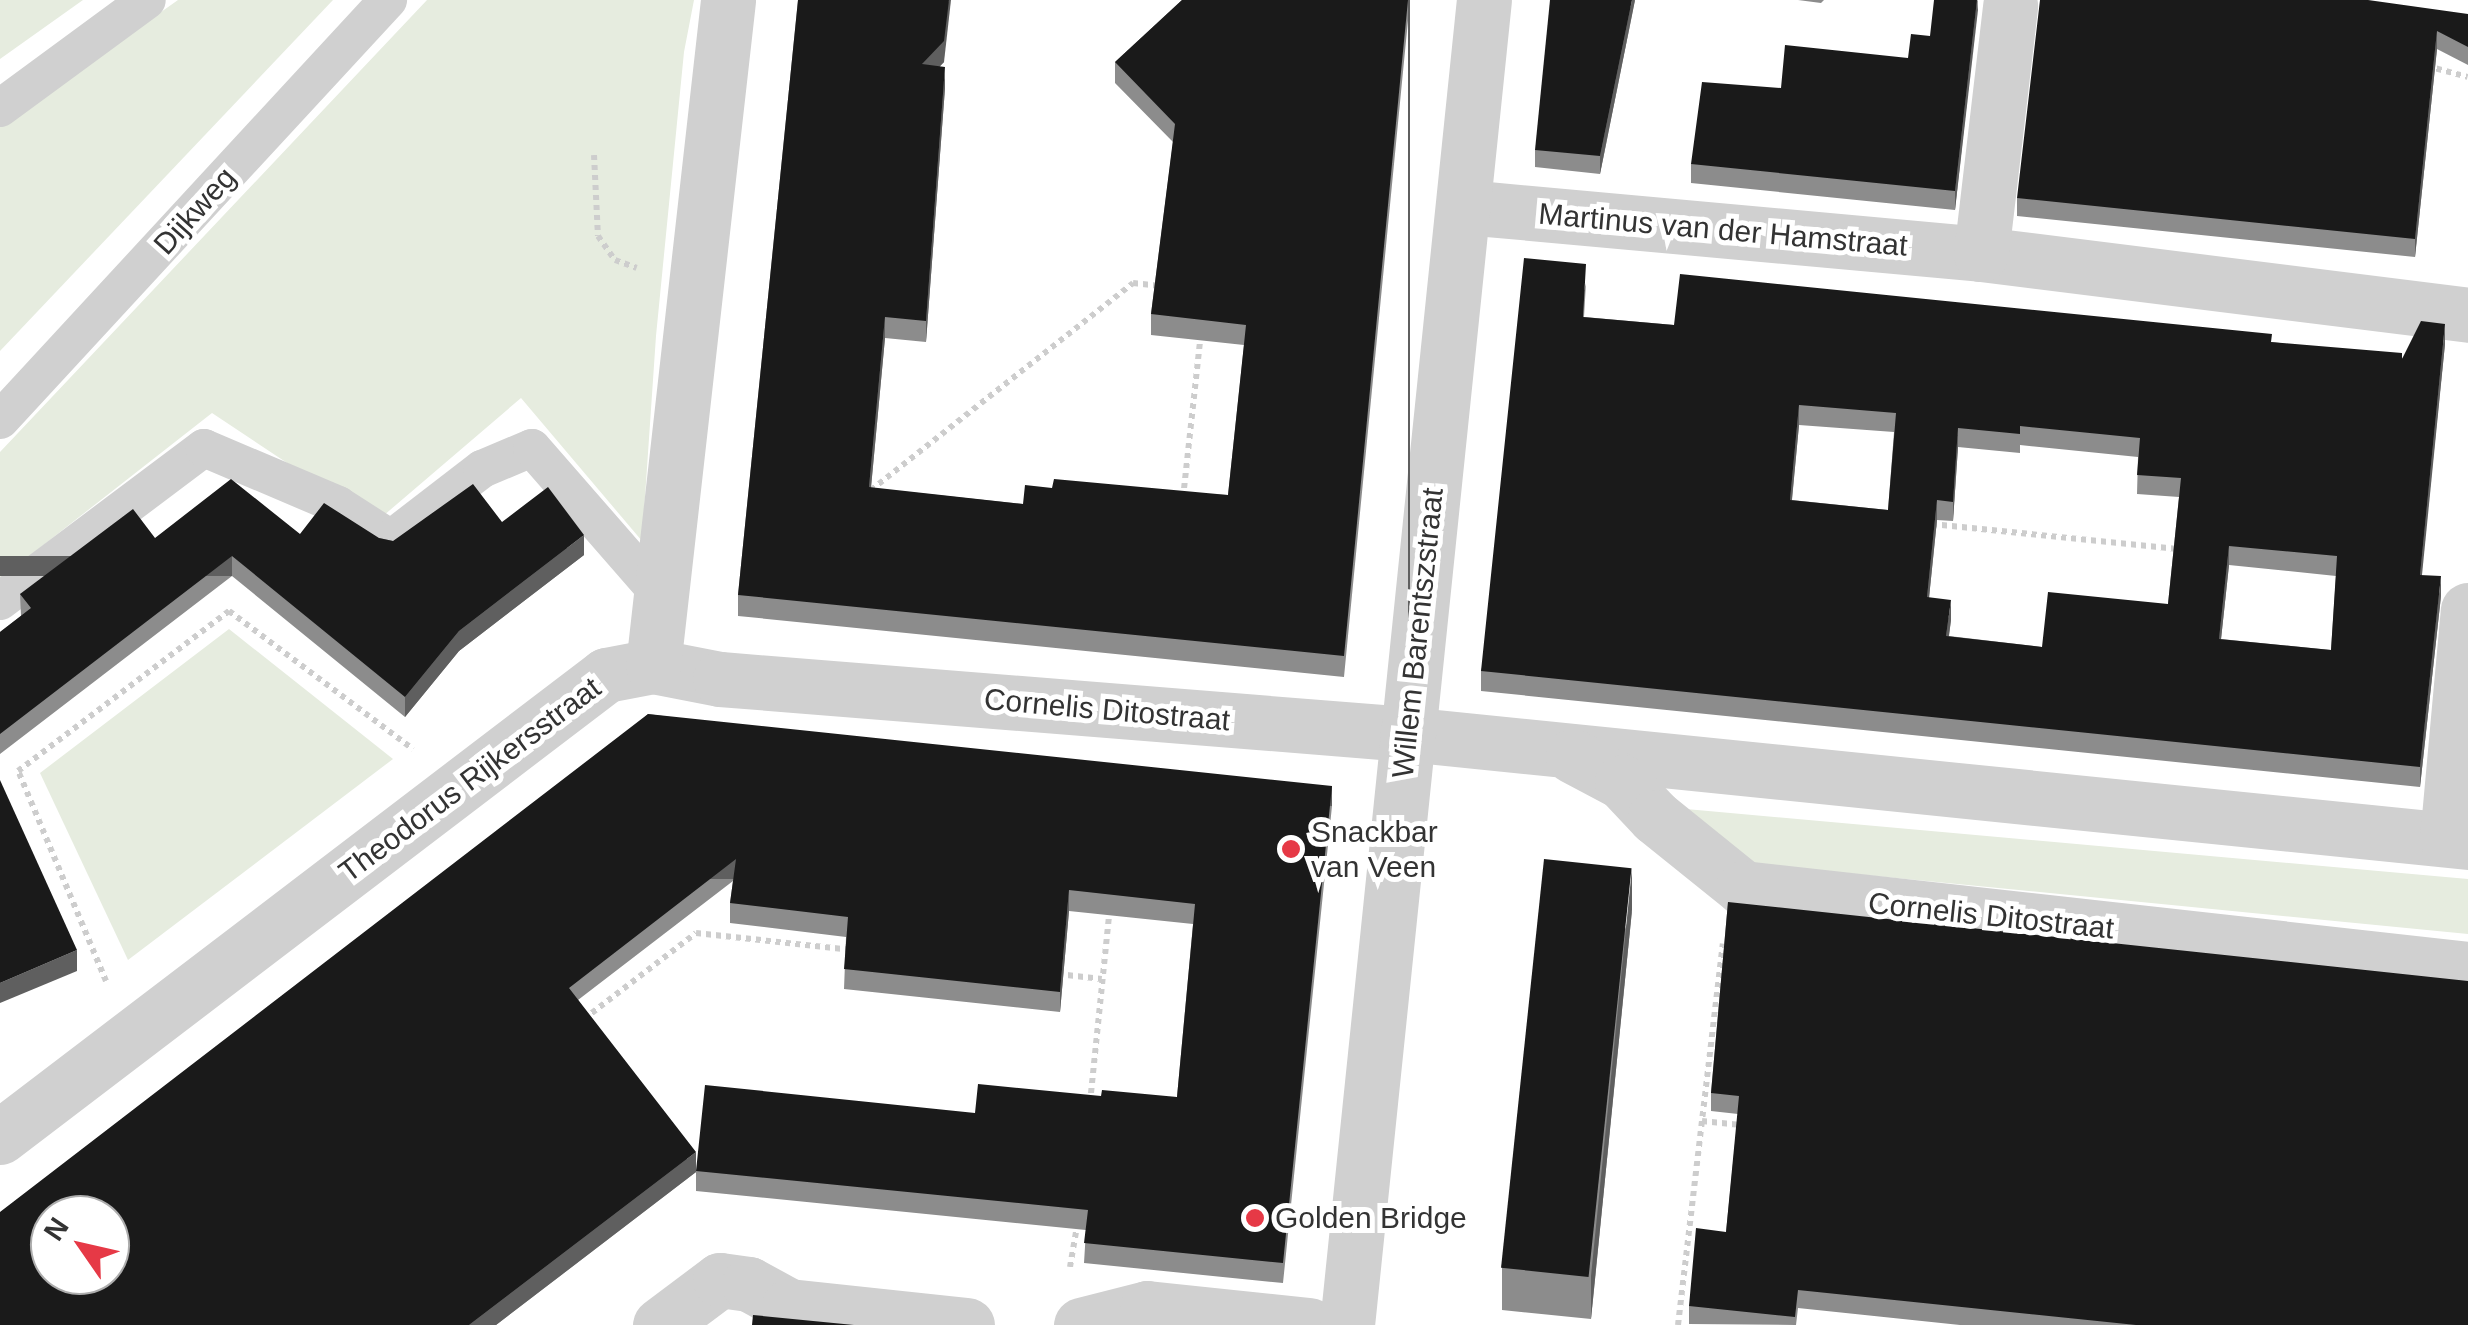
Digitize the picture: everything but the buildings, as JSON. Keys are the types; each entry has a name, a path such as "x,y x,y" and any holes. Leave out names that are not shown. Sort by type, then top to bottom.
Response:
{"street":[{"path":"653,666 728,0"},
{"name":"Willem Barentszstraat","path":"1348,1325 1484,0"},
{"path":"1981,254 2010,6"},
{"name":"Martinus van der Hamstraat","path":"1465,206 1981,254 2468,315"},
{"path":"2458,840 2468,610"},
{"name":"Cornelis Ditostraat","path":"653,666 739,681 1406,734 2458,840"},
{"name":"Theodorus Rijkersstraat","path":"0,1137 606,676 653,666"},
{"name":"Cornelis Ditostraat","path":"1562,750 1622,782 1655,817 1744,888 2468,969"},
{"path":"660,1325 720,1280 750,1284 789,1306 968,1325"},
{"path":"1081,1325 1147,1308 1309,1325"}],"lane":[{"path":"0,108 146,0"},
{"name":"Dijkweg","path":"0,420 388,0"},
{"path":"0,601 204,448 338,505 392,539 482,469 532,448 663,598"}],"path":[{"path":"2414,64 2468,77"},
{"path":"594,155 598,236 615,260 645,271 696,277"},
{"path":"857,486 873,490 1133,284 1169,287"},
{"path":"1912,522 2186,550"},
{"path":"129,1038 18,771 229,611 462,785"},
{"path":"1678,1325 1731,878"},
{"path":"573,1028 696,932 870,952"},
{"path":"1044,972 1102,979"},
{"path":"1702,1121 1761,1127"}],"shaded area":[{"path":"0,0 83,0 0,59"},
{"path":"178,0 333,0 0,351 0,126"},
{"path":"427,0 694,0 684,52 656,336 642,541 521,398 376,522 212,413 0,579 0,452"},
{"path":"229,629 393,759 128,960 40,773"},
{"path":"1675,808 2468,879 2468,934 1753,864"}],"place":[{"name":"Snackbar van Veen","path":"1291,849"},
{"name":"Golden Bridge","path":"1255,1218"}]}
